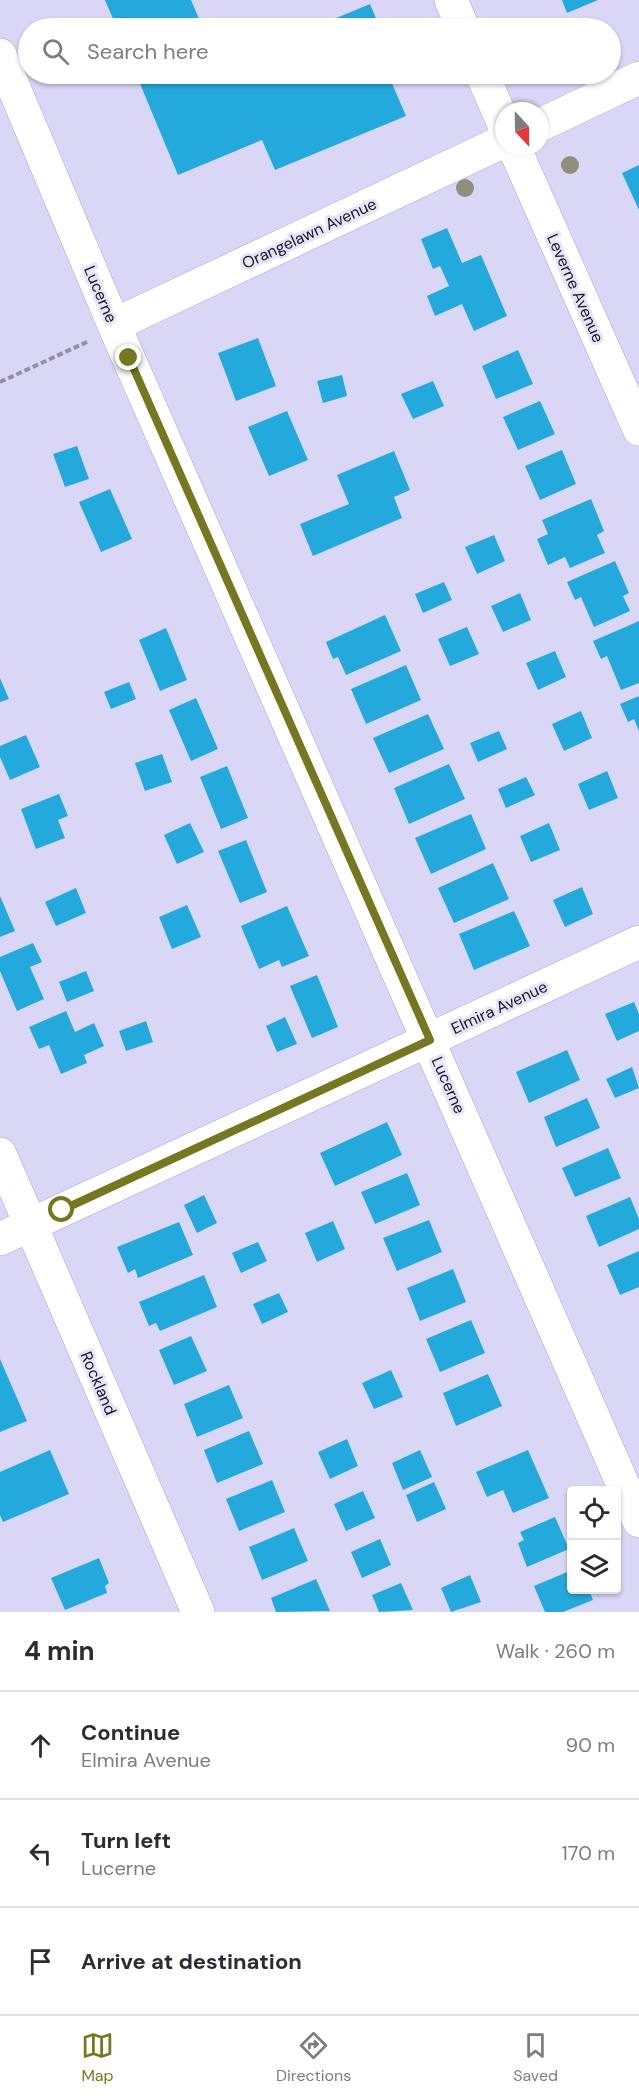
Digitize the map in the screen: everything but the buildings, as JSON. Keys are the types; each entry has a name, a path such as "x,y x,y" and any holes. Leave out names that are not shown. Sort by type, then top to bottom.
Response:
{"street":[{"path":"451,0 459,18"},
{"name":"Lucerne","path":"0,56 114,325 430,1040 639,1521"},
{"path":"549,121 639,78"},
{"path":"486,84 495,104"},
{"name":"Orangelawn Avenue","path":"114,325 495,145"},
{"name":"Leverne Avenue","path":"518,156 639,429"},
{"name":"Elmira Avenue","path":"0,1239 639,942"},
{"name":"Rockland","path":"0,1154 198,1612"}],"path":[{"path":"0,382 84,344 114,325"}],"route":[{"path":"62,1210 430,1040 129,358"}]}
